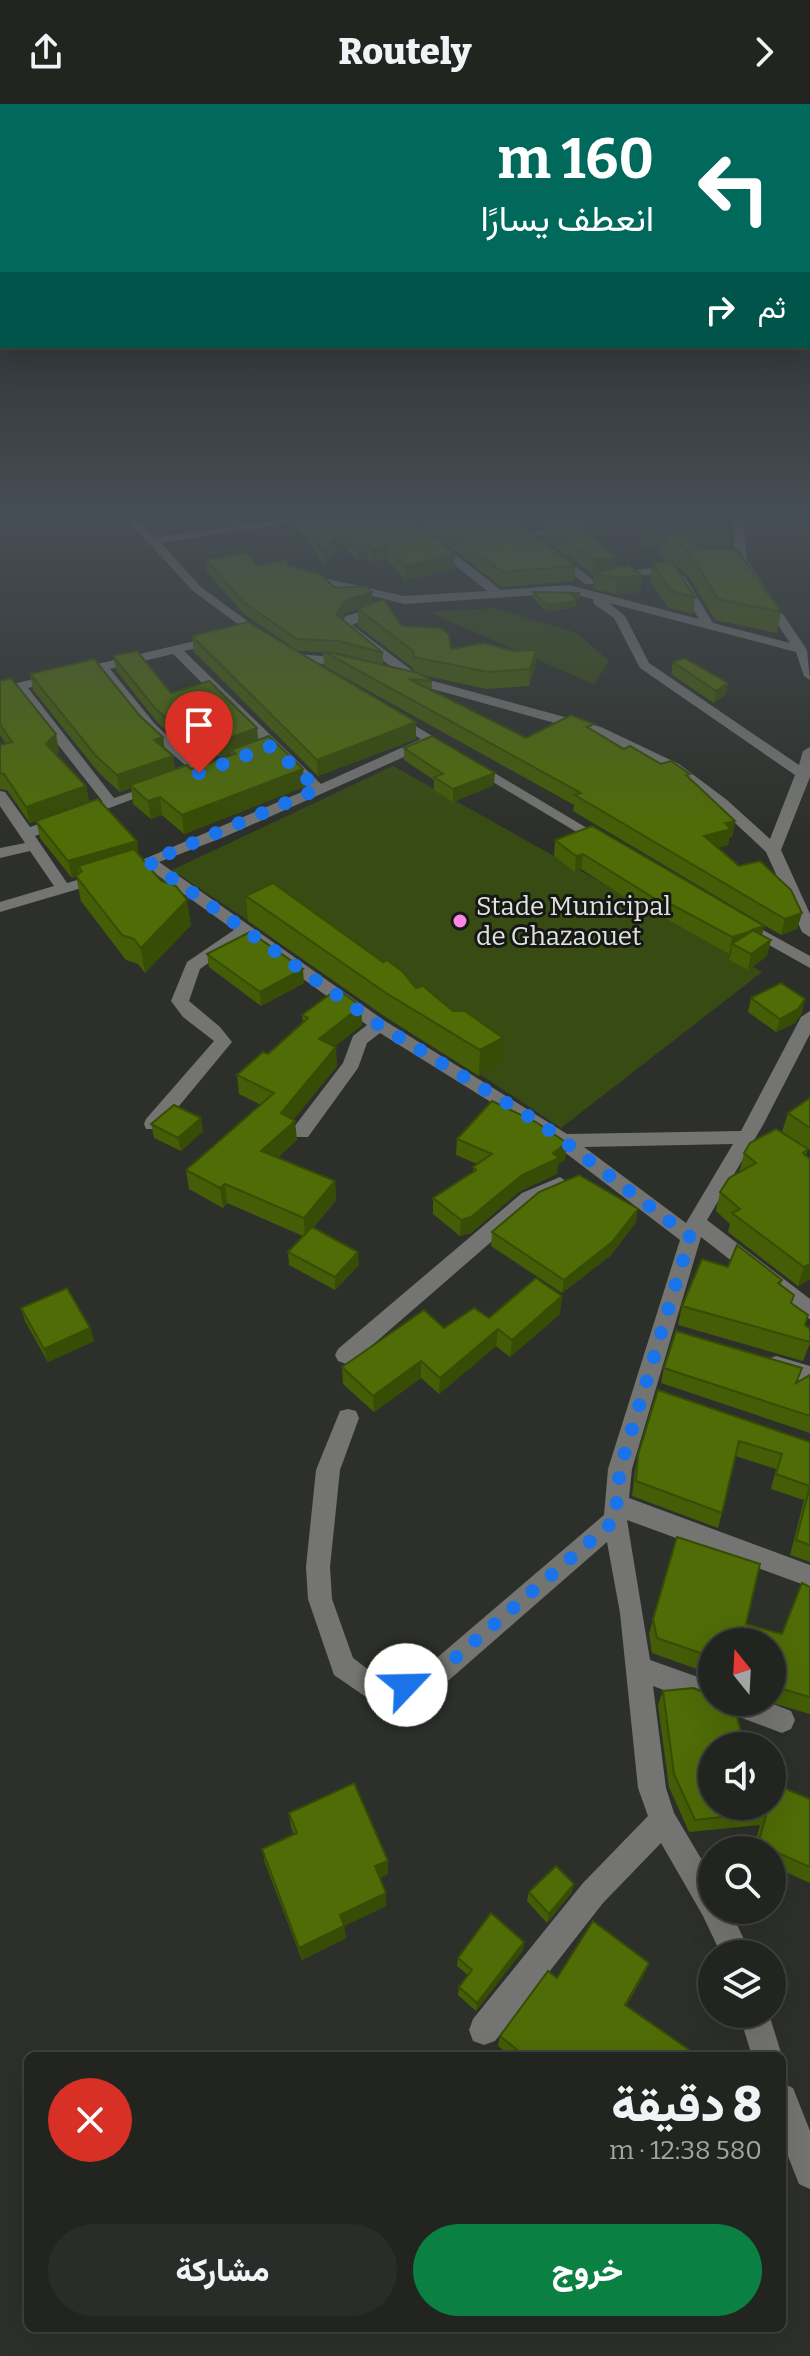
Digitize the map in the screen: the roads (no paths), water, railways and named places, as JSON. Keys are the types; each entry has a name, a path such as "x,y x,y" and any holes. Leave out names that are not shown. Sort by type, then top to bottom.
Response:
{"street":[{"path":"237,619 330,678"},
{"path":"350,619 345,626 418,681"},
{"path":"621,619 644,665 804,775"},
{"path":"689,619 801,650"},
{"path":"705,619 708,625"},
{"path":"780,619 801,650 810,676"},
{"path":"0,691 177,651 251,630"},
{"path":"177,651 266,748 318,789"},
{"path":"283,651 372,668 596,730 627,742 687,777 773,850 810,932"},
{"path":"0,853 112,804 192,775 102,667"},
{"path":"20,687 112,804"},
{"path":"376,706 613,848"},
{"path":"0,907 149,862 433,740"},
{"path":"773,850 804,775 810,751"},
{"path":"0,795 64,889"},
{"path":"149,862 379,1025 563,1141 608,1176 810,1311"},
{"path":"735,919 810,963"},
{"path":"153,1124 223,1042 220,1036 184,1010 180,1001 193,966 243,931"},
{"path":"698,1880 663,1820 652,1788 639,1668 615,1511 642,1389 669,1334 693,1230 810,1017"},
{"path":"301,1132 352,1064 359,1040 379,1025"},
{"path":"563,1141 750,1131 776,1140"},
{"path":"346,1355 529,1198 573,1178 608,1176"},
{"path":"750,1358 810,1375"},
{"path":"642,1389 670,1399"},
{"path":"348,1418 328,1470 318,1567 320,1599 343,1666 379,1693 432,1678 615,1511"},
{"path":"615,1511 810,1576"},
{"path":"639,1668 698,1690"},
{"path":"771,1716 782,1720"},
{"path":"484,2030 583,1904 663,1820"},
{"path":"758,2028 766,2052"},
{"path":"786,2110 810,2173"}],"place":[{"name":"Stade Municipal de Ghazaouet","path":"460,921"}]}
